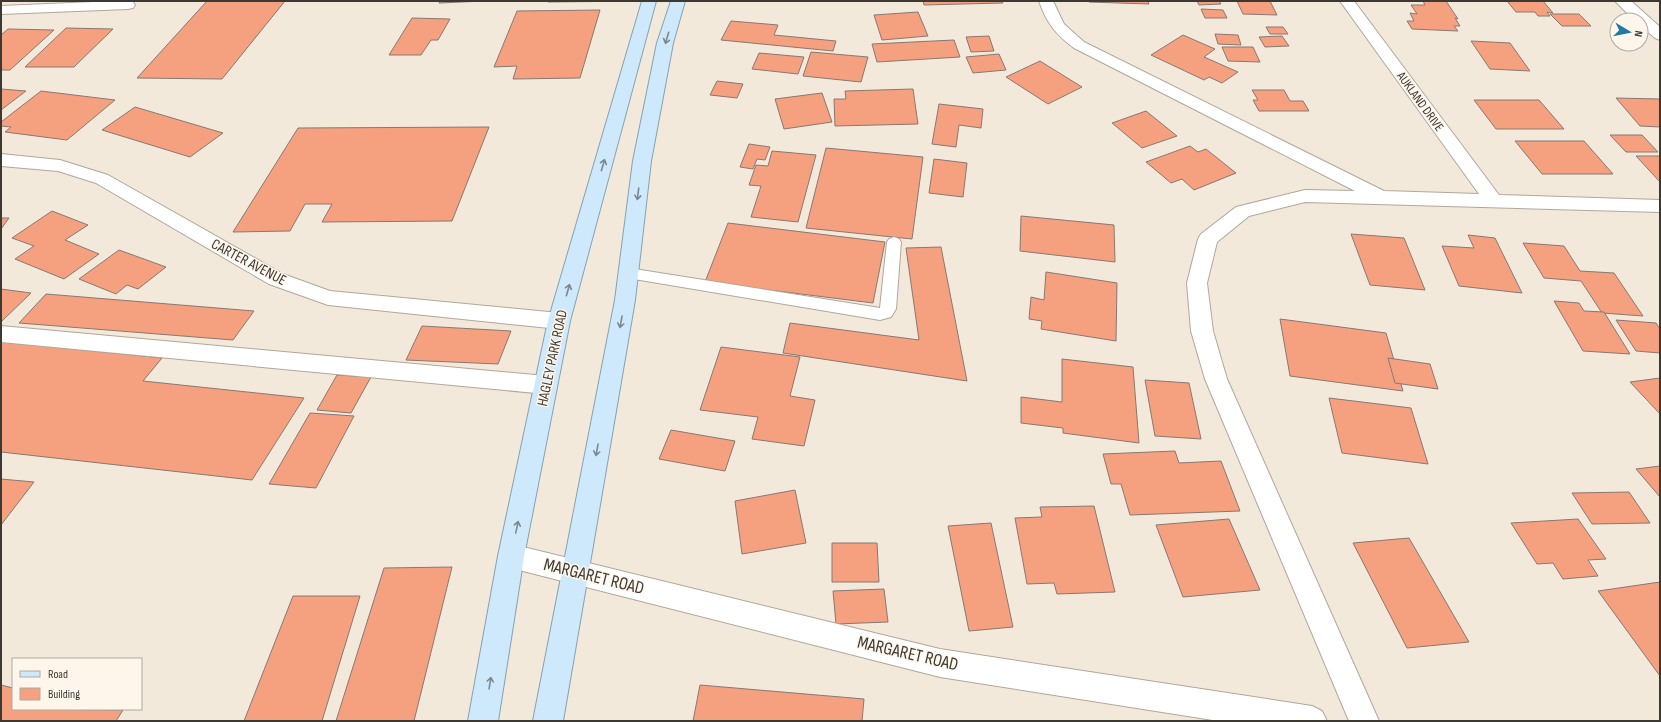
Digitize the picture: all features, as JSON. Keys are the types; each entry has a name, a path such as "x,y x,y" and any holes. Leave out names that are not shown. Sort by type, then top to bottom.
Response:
{"main road":[{"name":"HAGLEY PARK ROAD","path":"483,721 511,556 559,321 649,1"},
{"path":"548,721 625,300 642,161 665,43 678,1"}],"street":[{"path":"1046,1 1053,22 1063,34 1079,45 1382,197"},
{"name":"AUKLAND DRIVE","path":"1347,1 1494,200"},
{"path":"1622,1 1660,35"},
{"path":"1,10 128,5"},
{"name":"CARTER AVENUE","path":"1,160 60,166 102,179 276,279 328,298 559,321"},
{"path":"1364,721 1216,379 1202,331 1197,283 1208,239 1243,211 1305,196 1494,200 1660,206"},
{"path":"1,334 546,385"},
{"name":"MARGARET ROAD","path":"511,556 940,663 1312,721"}],"lane":[{"path":"628,273 880,314 886,313 888,309 894,242"}],"building":[{"path":"207,1 285,1 222,79 137,78"},
{"path":"440,1 484,1 439,3"},
{"path":"549,1 639,1 548,2"},
{"path":"923,1 1002,1 1003,3 924,5"},
{"path":"1148,1 1149,4 1089,2"},
{"path":"1197,1 1219,1 1221,4 1199,5"},
{"path":"1237,1 1270,1 1277,15 1243,14"},
{"path":"1423,1 1446,1 1458,19 1455,18 1460,26 1454,26 1458,31 1412,29 1407,21 1414,21 1410,13 1417,14 1411,5 1425,5"},
{"path":"1507,1 1543,1 1553,13 1547,12 1550,16 1538,16 1535,12 1516,12"},
{"path":"1201,9 1223,10 1227,18 1205,18"},
{"path":"600,10 580,78 513,79 517,66 494,67 517,11"},
{"path":"918,12 928,36 882,40 874,15"},
{"path":"1550,14 1579,14 1591,26 1562,26"},
{"path":"412,18 450,19 438,40 431,40 421,55 389,55"},
{"path":"731,21 778,25 774,35 836,41 833,51 721,40"},
{"path":"1266,27 1283,27 1288,34 1270,34"},
{"path":"66,28 113,29 74,67 25,67"},
{"path":"8,29 54,30 10,70 1,70 1,35"},
{"path":"1215,34 1238,35 1241,45 1218,44"},
{"path":"1183,35 1215,49 1204,57 1238,72 1222,83 1209,77 1204,80 1151,55"},
{"path":"989,36 994,51 971,52 966,37"},
{"path":"1282,36 1289,46 1265,47 1259,37"},
{"path":"954,40 960,57 877,62 872,44"},
{"path":"1471,41 1510,43 1530,71 1490,69"},
{"path":"1222,47 1253,47 1260,62 1228,61"},
{"path":"811,52 868,57 861,82 803,76"},
{"path":"759,53 804,57 798,74 752,69"},
{"path":"999,54 1006,70 973,73 966,57"},
{"path":"1040,61 1082,87 1048,104 1006,77"},
{"path":"717,81 743,84 737,98 710,95"},
{"path":"1,89 26,91 1,110"},
{"path":"913,89 918,124 835,126 834,99 846,99 845,91"},
{"path":"1252,90 1284,90 1290,101 1303,101 1309,111 1259,111 1253,100 1258,100"},
{"path":"41,91 115,100 67,140 5,132 11,127 1,126 1,122"},
{"path":"822,93 832,122 784,129 775,99"},
{"path":"1616,98 1660,99 1660,127 1640,126"},
{"path":"1474,100 1539,100 1564,129 1496,129"},
{"path":"939,104 983,109 981,128 959,125 956,147 932,144"},
{"path":"135,107 223,133 190,157 102,130"},
{"path":"1146,111 1177,136 1142,148 1112,123"},
{"path":"489,127 452,221 322,222 332,204 305,204 290,231 233,232 298,128"},
{"path":"1610,135 1642,135 1658,152 1626,152"},
{"path":"1515,141 1584,141 1613,174 1542,174"},
{"path":"749,144 770,147 765,160 757,159 753,169 740,167"},
{"path":"1190,146 1198,152 1206,149 1236,173 1194,190 1182,179 1171,183 1146,162"},
{"path":"826,148 923,157 912,239 806,228"},
{"path":"772,151 816,155 798,222 751,217 761,186 749,185 756,165 768,166"},
{"path":"1636,156 1660,156 1660,182"},
{"path":"934,159 967,163 963,197 929,193"},
{"path":"52,211 88,225 65,240 99,254 64,279 15,259 34,246 12,238"},
{"path":"1021,216 1114,225 1115,262 1020,251"},
{"path":"1,218 9,218 1,229"},
{"path":"728,223 885,242 873,303 705,282"},
{"path":"1351,234 1404,238 1425,290 1370,285"},
{"path":"1468,235 1495,238 1522,293 1459,286 1442,246 1474,248"},
{"path":"1523,243 1564,246 1580,271 1614,273 1643,316 1602,313 1581,281 1544,278"},
{"path":"941,247 967,381 783,353 790,323 919,340 906,248"},
{"path":"119,250 166,267 138,289 127,285 116,294 79,279"},
{"path":"1046,272 1117,283 1116,341 1041,329 1042,321 1029,319 1031,297 1044,300"},
{"path":"1,289 31,293 1,322"},
{"path":"46,294 254,311 233,340 19,323"},
{"path":"1554,301 1579,303 1584,311 1604,312 1630,354 1583,351"},
{"path":"1280,319 1386,333 1403,391 1290,376"},
{"path":"1616,320 1656,323 1660,329 1660,353 1636,351"},
{"path":"422,326 511,331 498,364 406,360"},
{"path":"1,341 162,358 143,381 304,398 252,480 1,452"},
{"path":"721,347 800,357 790,396 815,400 804,446 752,439 758,417 700,410"},
{"path":"1388,358 1430,364 1438,389 1395,383"},
{"path":"1062,359 1133,367 1139,443 1063,433 1063,428 1021,423 1021,397 1062,402"},
{"path":"337,375 371,377 351,413 317,410"},
{"path":"1660,378 1660,414 1630,382"},
{"path":"1145,380 1189,383 1201,439 1155,436"},
{"path":"1329,398 1411,408 1428,464 1342,453"},
{"path":"310,413 354,416 316,488 269,484"},
{"path":"671,430 735,441 725,471 659,459"},
{"path":"1175,451 1179,463 1221,461 1240,511 1130,515 1121,484 1111,484 1103,454"},
{"path":"1660,466 1660,497 1636,469"},
{"path":"1,479 34,482 1,525"},
{"path":"795,490 806,543 742,554 735,501"},
{"path":"1629,492 1650,523 1592,524 1572,493"},
{"path":"1094,506 1115,592 1057,594 1054,583 1027,584 1015,518 1042,517 1040,507"},
{"path":"1229,519 1260,590 1183,597 1156,525"},
{"path":"1578,519 1606,559 1588,560 1598,576 1563,579 1553,563 1537,564 1511,523"},
{"path":"991,523 1013,627 969,631 948,526"},
{"path":"1409,538 1469,642 1407,648 1353,543"},
{"path":"832,543 877,543 879,582 832,582"},
{"path":"452,567 414,721 336,721 384,568"},
{"path":"1660,582 1660,676 1598,591"},
{"path":"884,589 888,622 836,624 833,591"},
{"path":"293,596 360,596 322,721 244,721"},
{"path":"1,685 12,688 12,710 123,710 116,721 1,721"},
{"path":"700,685 864,699 862,721 693,721"}]}
